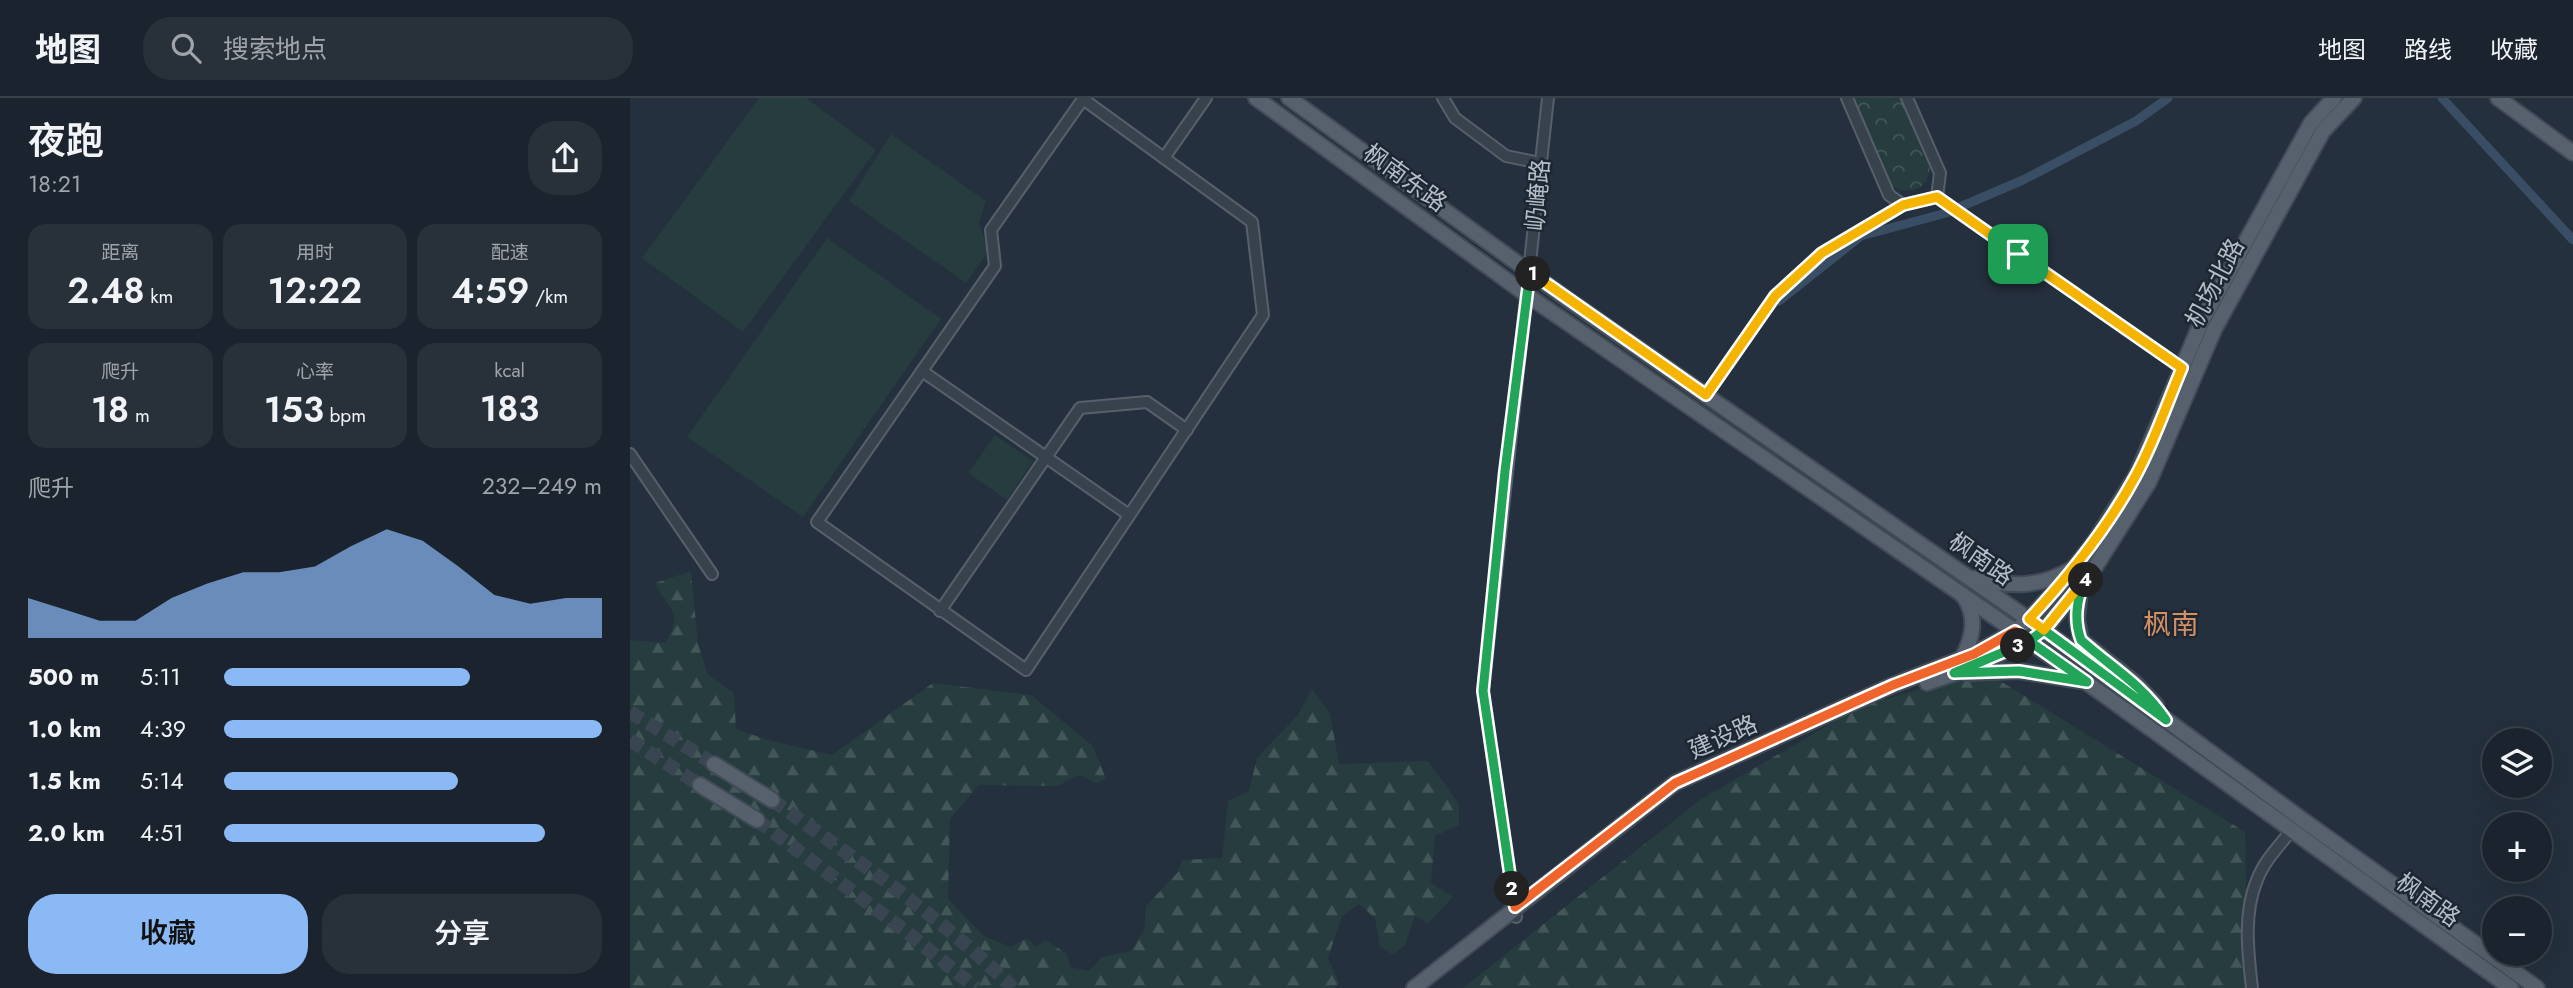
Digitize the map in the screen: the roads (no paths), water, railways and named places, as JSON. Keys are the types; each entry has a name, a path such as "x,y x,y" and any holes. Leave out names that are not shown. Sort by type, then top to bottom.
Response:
{"main road":[{"name":"枫南东路","path":"1255,98 1527,295"},
{"name":"枫南路","path":"1289,98 1530,272 2029,619 2538,988"},
{"name":"机场北路","path":"2029,619 2093,544 2136,476 2201,323 2304,134 2334,98"},
{"name":"机场北路","path":"2091,572 2150,482 2214,330 2323,131 2354,98"},
{"path":"2498,98 2573,153"},
{"name":"枫南路","path":"1527,295 2015,631 2511,988"},
{"path":"1965,575 2021,586 2046,581 2074,568"},
{"name":"建设路","path":"1414,988 1679,790 1893,694 1954,673 2029,641 2044,630 2091,572"},
{"path":"2091,572 2080,591 2078,601 2077,619 2081,640 2134,682 2152,700 2166,720"},
{"path":"1962,594 1973,616 1974,626 1962,659"},
{"name":"建设路","path":"1429,988 1516,912 1675,783 1893,685 1962,659 2015,631 2029,619"},
{"path":"1954,673 2019,671 2087,682"},
{"path":"714,764 772,800"},
{"path":"700,785 757,820"}],"street":[{"path":"1083,98 1252,222 1263,315 1026,670 817,522 995,266 991,230 1083,98"},
{"path":"1164,158 1206,98"},
{"path":"1443,98 1455,118 1506,156 1541,163"},
{"name":"屷崦路","path":"1516,912 1483,691 1505,471 1548,98"},
{"path":"1847,98 1889,195 1903,205"},
{"path":"1908,98 1940,173 1937,197"},
{"path":"1706,395 1775,296 1822,253 1903,205 1937,197 2182,368"},
{"path":"922,371 1129,515"},
{"path":"940,611 1080,408 1147,402 1187,430"},
{"path":"630,454 712,574"},
{"path":"2252,988 2248,939 2249,907 2263,868 2291,831"}],"waterway":[{"path":"1779,301 1861,236 1946,213 2023,180 2136,121 2168,98"},
{"path":"2442,98 2573,240"}],"tunnel":[{"path":"630,712 714,764"},
{"path":"630,740 700,785"},
{"path":"772,800 927,912 1013,988"},
{"path":"757,820 908,933 976,988"}],"district":[{"name":"枫南","path":"2171,624"}]}
